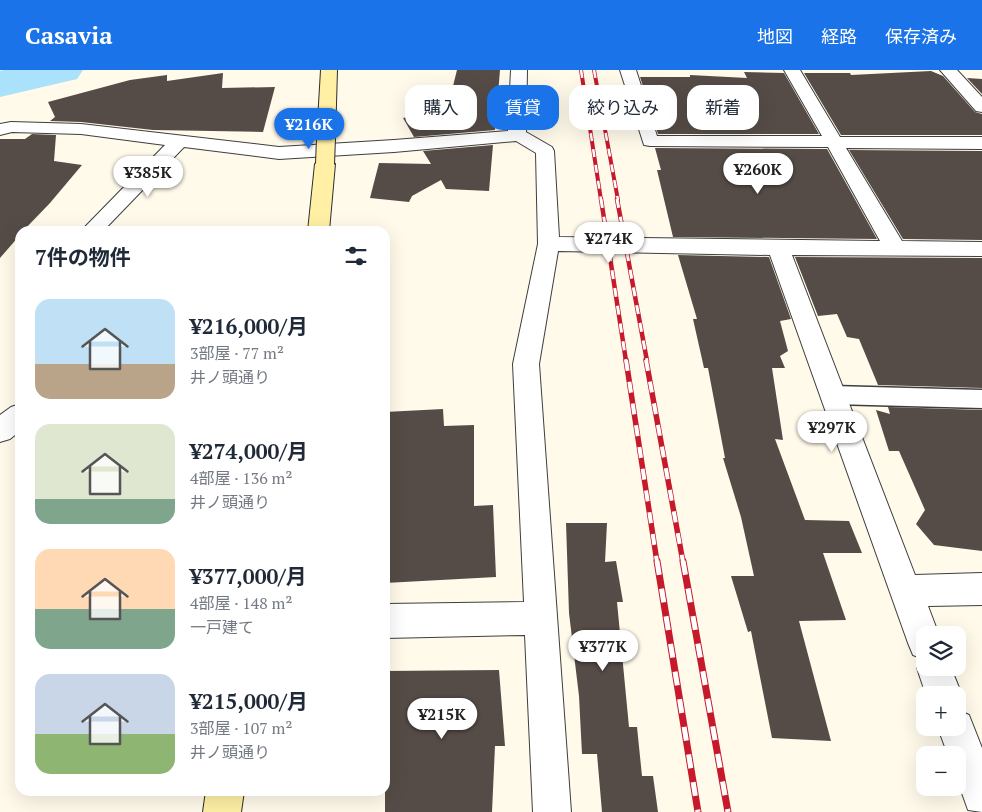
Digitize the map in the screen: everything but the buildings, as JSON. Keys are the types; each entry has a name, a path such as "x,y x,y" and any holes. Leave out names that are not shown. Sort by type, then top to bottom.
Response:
{"main road":[{"path":"319,226 325,164 329,70"},
{"path":"222,812 224,796"}],"street":[{"path":"519,70 516,129 519,135 545,151 549,244 526,364 552,812"},
{"path":"628,70 650,141 982,143"},
{"path":"792,70 895,248"},
{"path":"948,70 982,107"},
{"path":"0,130 11,127 81,129 279,153 394,146 519,135"},
{"path":"96,226 179,141"},
{"path":"549,244 982,249"},
{"path":"778,248 919,626"},
{"path":"0,430 15,418"},
{"path":"906,591 982,589"},
{"path":"390,621 540,618"},
{"path":"959,736 982,796"}],"lane":[{"path":"833,395 982,400"}],"waterway":[{"path":"0,84 62,70"}],"railway":[{"path":"581,70 601,200"},
{"path":"594,70 618,200"},
{"path":"601,199 626,361"},
{"path":"617,199 647,361"},
{"path":"626,360 657,562"},
{"path":"646,360 683,562"},
{"path":"657,561 698,812"},
{"path":"683,561 728,812"}]}
